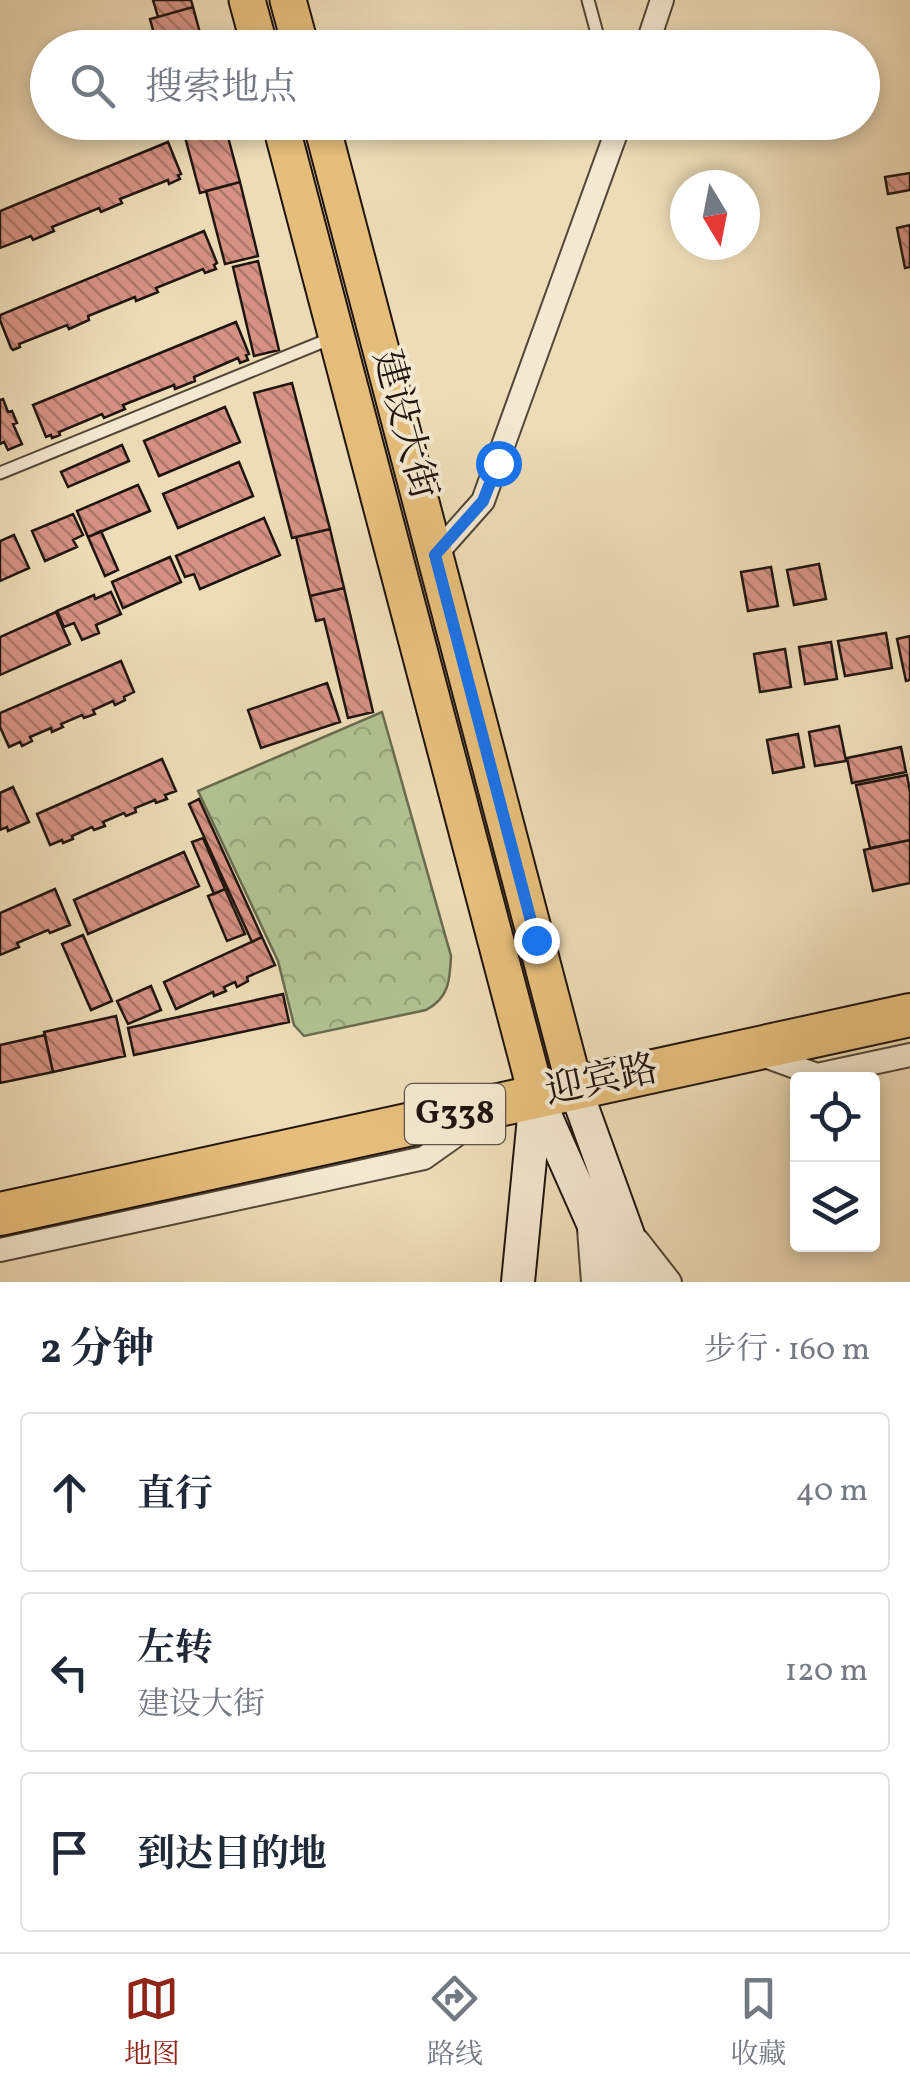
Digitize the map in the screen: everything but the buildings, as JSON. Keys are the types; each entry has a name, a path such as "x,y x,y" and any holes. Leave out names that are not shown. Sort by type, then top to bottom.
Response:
{"highway":[{"name":"迎宾路","path":"0,1214 542,1086 910,992"},
{"name":"迎宾路","path":"0,1190 749,1050 910,1015"}],"main road":[{"path":"248,0 256,30"},
{"path":"288,0 296,30"},
{"name":"建设大街","path":"285,140 542,1086"},
{"name":"建设大街","path":"326,140 435,555 542,1086"},
{"path":"542,1086 619,1282"},
{"path":"542,1086 623,1221 645,1282"},
{"path":"518,1282 542,1086"}],"street":[{"path":"652,30 662,0"},
{"path":"435,555 483,501 613,140"},
{"path":"749,1050 816,1075 910,1055"},
{"path":"0,1250 424,1158 542,1086"},
{"path":"588,1211 593,1282"},
{"path":"623,1221 670,1282"}],"lane":[{"path":"588,0 596,30"},
{"path":"0,473 336,337"}],"green space":[{"path":"382,712 451,956 449,980 444,994 426,1010 304,1036 294,1025 278,961 198,791"}],"route":[{"path":"498,463 483,501 435,555 536,940"}]}
